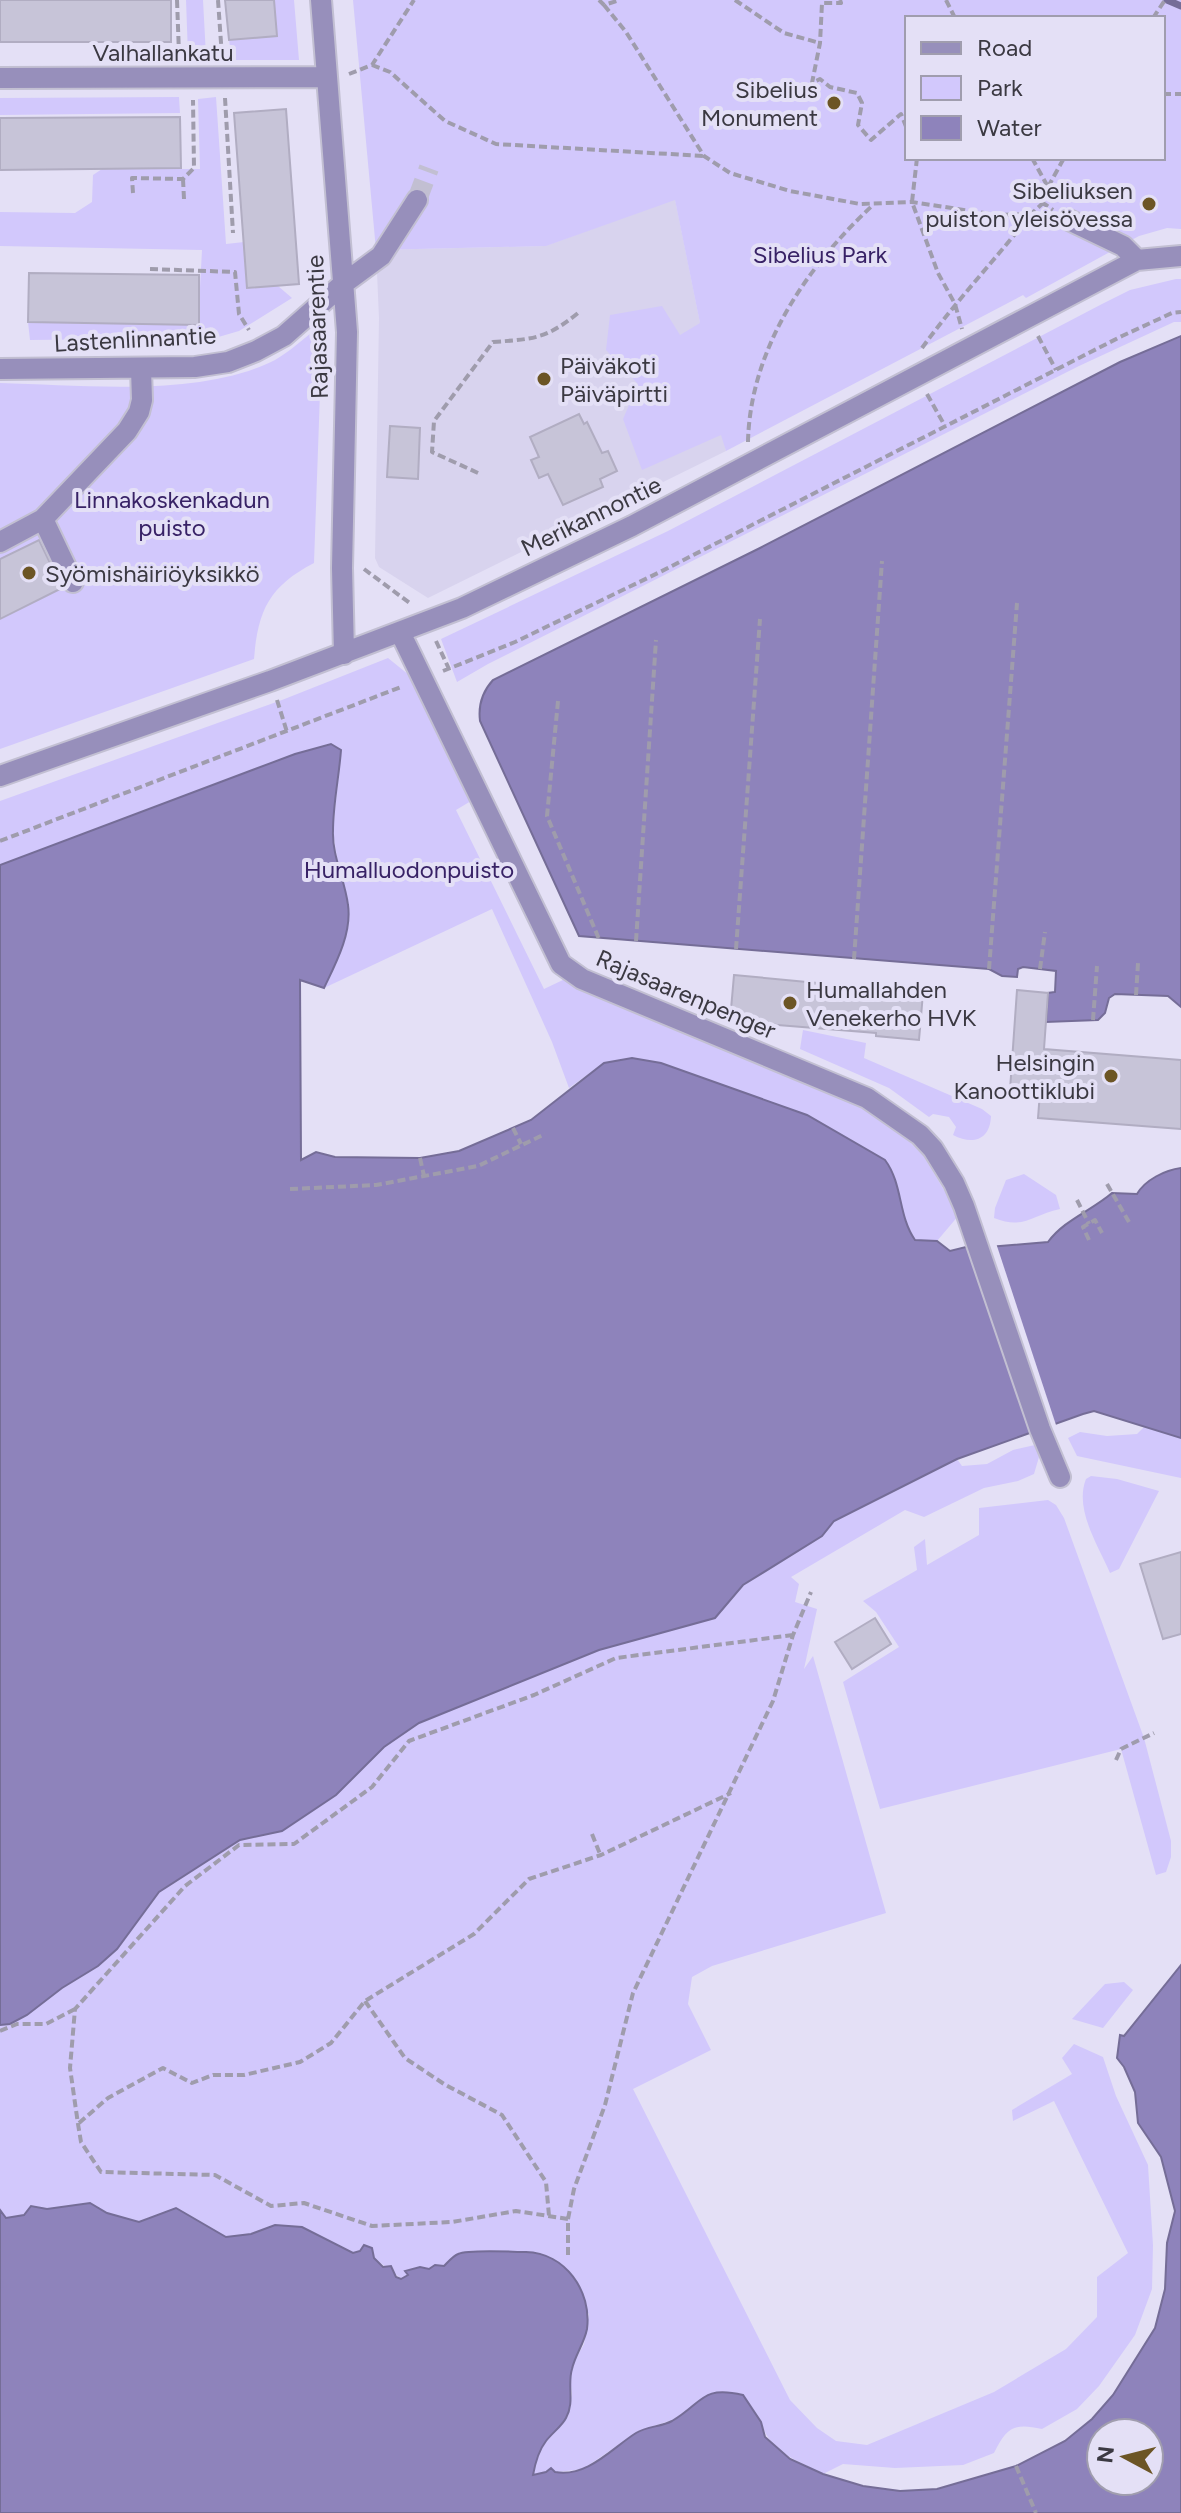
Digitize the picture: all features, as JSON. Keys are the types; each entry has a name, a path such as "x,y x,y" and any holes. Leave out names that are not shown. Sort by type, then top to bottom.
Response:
{"street":[{"name":"Rajasaarentie","path":"321,0 347,332 342,568 344,654"},
{"name":"Valhallankatu","path":"0,78 327,77"},
{"name":"Lastenlinnantie","path":"0,369 141,369 217,363 256,351 284,336 343,284 381,256 417,200"},
{"path":"1069,220 1123,246 1137,260"},
{"name":"Merikannontie","path":"0,776 400,632 431,629 462,608 632,526 1137,260 1181,256"},
{"path":"0,542 43,519 127,431 139,412 142,400 141,369"},
{"path":"43,519 73,582"},
{"name":"Rajasaarenpenger","path":"400,632 561,964 582,979 867,1098 920,1135 933,1149 954,1183 971,1224 1040,1429 1060,1477"}],"path":[{"path":"177,0 180,64"},
{"path":"218,0 220,17"},
{"path":"327,77 346,75 372,65 414,0"},
{"path":"599,0 626,32 704,156 730,173 751,181 860,204 912,202 997,215 1031,214"},
{"path":"604,5 620,0"},
{"path":"735,0 784,33 820,43"},
{"path":"840,0 841,3 822,3 820,43 812,83 820,79 830,87 857,93 862,103 858,125 871,140 901,114 905,124"},
{"path":"372,65 390,72 445,121 496,144 704,156"},
{"path":"133,193 132,178 183,179 194,168 193,91"},
{"path":"224,91 233,233"},
{"path":"917,160 912,202 938,273 955,304 964,335"},
{"path":"1033,160 1048,187"},
{"path":"920,350 955,304 1043,203 1063,160"},
{"path":"183,179 184,199"},
{"path":"1043,203 1069,220"},
{"path":"748,448 748,429 760,374 784,314 815,266 874,204"},
{"path":"150,269 235,272 239,314 251,334"},
{"path":"0,841 515,642 660,572 1056,370 1172,313 1181,312"},
{"path":"478,473 432,452 434,421 493,342 532,340 554,332 578,313"},
{"path":"1035,331 1056,370"},
{"path":"854,959 882,561"},
{"path":"363,569 418,609 449,669"},
{"path":"989,969 1017,603"},
{"path":"736,949 760,619"},
{"path":"636,941 656,640"},
{"path":"275,695 287,732"},
{"path":"558,701 547,816 599,939"},
{"path":"1040,969 1045,932"},
{"path":"1136,995 1138,963"},
{"path":"1093,1020 1097,966"},
{"path":"513,1128 521,1145"},
{"path":"290,1189 376,1185 478,1166 545,1134"},
{"path":"420,1158 424,1176"},
{"path":"1107,1184 1129,1222"},
{"path":"1077,1200 1089,1224"},
{"path":"1089,1240 1083,1227 1095,1220 1102,1233"},
{"path":"568,2255 568,2219 574,2189 605,2105 633,1993 773,1701 793,1635 811,1592"},
{"path":"0,2031 17,2024 46,2024 75,2009 185,1886 239,1845 294,1844 372,1787 409,1741 534,1695 616,1658 793,1635"},
{"path":"1116,1760 1121,1749 1154,1733"},
{"path":"78,2124 108,2098 163,2068 192,2083 213,2075 244,2075 300,2062 331,2043 365,2001 474,1934 529,1879 601,1855 731,1793"},
{"path":"592,1834 601,1855"},
{"path":"365,2001 405,2058 444,2084 502,2115 546,2182 549,2216"},
{"path":"75,2009 70,2068 78,2124 81,2142 101,2172 215,2175 271,2206 304,2203 372,2226 452,2222 516,2211 568,2219"},
{"path":"1016,2466 1036,2513"}],"shaded area":[{"name":"Päiväkoti Päiväpirtti","path":"675,199 726,451 428,598 379,567 375,558 379,318 376,250 545,246"}],"green space":[{"path":"186,0 203,0 206,56 188,55"},
{"path":"274,0 294,0 299,60 232,60 229,40 277,36"},
{"name":"Sibelius Park","path":"353,0 1181,0 1181,229 1167,228 1139,236 1026,298 1023,295 726,451 721,435 642,470 623,419 638,384 606,350 610,315 662,306 680,335 700,323 675,200 546,246 376,250"},
{"path":"179,97 180,113 0,115 0,98"},
{"path":"216,97 226,244 244,242 247,288 278,286 292,298 239,331 215,338 30,340 28,322 198,325 202,250 0,246 0,212 75,213 92,202 93,175 102,169 200,169 198,99"},
{"path":"1181,279 1181,322 1174,322 1079,366 457,682 441,639 668,531 1130,290"},
{"name":"Linnakoskenkadun puisto","path":"315,330 322,336 314,563 287,581 269,601 259,626 254,659 0,749 0,619 64,587 40,539 0,559 0,383 104,387 177,385 212,380 275,360"},
{"name":"Humalluodonpuisto","path":"388,658 409,675 471,801 456,810 544,989 565,979 607,1001 865,1108 893,1126 923,1155 959,1215 937,1241 915,1241 905,1226 893,1172 604,1063 569,1088 552,1042 492,909 324,988 337,962 348,903 333,832 341,750 332,744 295,754 0,865 0,801 282,700"},
{"path":"803,1030 866,1043 864,1058 982,1109 991,1116 987,1131 984,1136 973,1140 953,1135 956,1127 949,1117 933,1114 929,1117 889,1088 800,1049"},
{"path":"1024,1174 1056,1195 1060,1209 1021,1222 994,1218 1006,1180"},
{"path":"1144,1427 1181,1438 1181,1478 1077,1456 1068,1438 1080,1432 1107,1436 1137,1434"},
{"path":"1035,1445 1039,1457 1034,1474 1018,1481 984,1488 924,1517 905,1510 791,1577 799,1584 795,1602 817,1609 804,1669 813,1656 886,1913 712,1966 692,1977 688,2004 711,2050 633,2089 790,2400 817,2428 836,2441 867,2445 994,2392 1066,2349 1097,2317 1097,2277 1128,2253 1054,2101 1013,2121 1012,2110 1072,2074 1062,2058 1074,2044 1103,2057 1116,2096 1148,2165 1153,2245 1152,2289 1135,2335 1099,2386 1077,2409 1042,2429 1012,2429 994,2453 963,2465 895,2468 843,2464 823,2474 778,2448 765,2433 761,2422 672,2420 639,2431 583,2469 532,2475 543,2443 567,2417 572,2394 572,2366 584,2344 589,2314 536,2252 459,2253 444,2266 406,2271 408,2275 402,2279 374,2258 371,2248 353,2253 302,2227 275,2225 251,2234 225,2237 176,2208 139,2222 107,2213 90,2204 47,2209 32,2206 24,2215 6,2218 0,2210 0,2025 10,2024 173,1877 394,1724 522,1681 599,1650 715,1618 743,1585 822,1536 834,1521 957,1459 962,1466 987,1464 1013,1450"},
{"path":"1091,1476 1117,1479 1159,1491 1119,1569 1110,1573 1085,1515 1083,1491 1086,1479"},
{"path":"1048,1500 1056,1505 1064,1518 1144,1738 1171,1841 1171,1857 1166,1872 1156,1875 1121,1749 880,1809 843,1682 899,1647 876,1612 863,1601 917,1570 914,1547 925,1539 927,1565 979,1535 979,1508"},
{"path":"1124,1982 1133,1990 1103,2028 1072,2019 1105,1984"}],"water":[{"path":"1181,336 1181,1007 1168,996 1115,994 1109,998 1105,1013 1098,1020 1046,1022 1048,993 1055,992 1056,971 1023,967 1018,969 1017,977 1002,976 989,969 579,936 480,721 482,699 493,680 760,548 1120,362"},
{"path":"331,744 341,750 333,840 349,916 342,948 324,988 300,980 301,1160 316,1152 335,1157 420,1158 459,1151 531,1120 604,1063 632,1058 661,1063 807,1115 885,1160 895,1179 906,1221 915,1240 937,1241 950,1251 970,1246 1048,1242 1054,1234 1112,1193 1137,1194 1156,1176 1181,1168 1181,1438 1094,1411 957,1459 834,1521 822,1536 743,1585 715,1618 599,1650 419,1723 384,1747 336,1795 282,1831 240,1840 159,1892 117,1949 98,1966 27,2015 10,2024 0,2025 0,865 295,754"},
{"path":"1181,1965 1181,2513 0,2513 0,2210 6,2218 24,2215 31,2206 47,2209 90,2203 107,2213 139,2222 176,2208 226,2237 251,2234 275,2225 302,2227 353,2253 360,2251 364,2245 372,2248 374,2258 383,2267 391,2266 396,2277 401,2279 408,2275 405,2271 444,2266 454,2256 464,2252 526,2252 553,2259 564,2267 580,2288 585,2301 587,2329 572,2369 569,2412 544,2445 533,2475 551,2468 555,2472 578,2471 636,2433 672,2421 703,2398 719,2392 743,2395 761,2422 765,2437 790,2459 823,2474 863,2486 900,2491 937,2489 1016,2466 1065,2441 1085,2425 1085,2497 1165,2497 1165,2417 1094,2417 1113,2395 1155,2328 1165,2289 1167,2243 1175,2211 1161,2157 1138,2123 1135,2092 1117,2058 1120,2035 1124,2036"}],"pier":[{"path":"970,1242 996,1243 1057,1428 1032,1436"}],"building":[{"path":"0,0 171,0 171,42 0,42"},
{"path":"225,0 274,0 277,36 229,40"},
{"path":"286,109 299,284 247,288 234,113"},
{"path":"180,117 181,168 0,170 0,118"},
{"path":"29,273 199,275 199,325 28,322"},
{"path":"579,414 584,424 587,422 602,453 608,451 617,471 600,479 603,487 563,505 548,474 539,478 531,460 539,457 530,437"},
{"path":"390,426 420,428 418,479 387,477"},
{"name":"Syömishäiriöyksikkö","path":"39,540 62,588 0,619 0,559"},
{"name":"Humallahden Venekerho HVK","path":"734,975 923,993 919,1040 876,1036 876,1033 730,1021"},
{"name":"Helsingin Kanoottiklubi","path":"1017,990 1048,993 1044,1049 1181,1060 1181,1129 1038,1118 1040,1092 1010,1090"},
{"path":"1181,1552 1181,1634 1163,1639 1140,1564"},
{"path":"875,1618 891,1644 852,1669 835,1642"}],"waterway":[{"path":"1167,0 1181,6"}],"tunnel":[{"path":"417,200 429,168"}],"place":[{"name":"Sibelius Monument","path":"834,103"},
{"name":"Sibeliuksen puiston yleisövessa","path":"1149,204"},
{"name":"Päiväkoti Päiväpirtti","path":"544,379"},
{"name":"Syömishäiriöyksikkö","path":"29,573"},
{"name":"Humallahden Venekerho HVK","path":"790,1003"},
{"name":"Helsingin Kanoottiklubi","path":"1111,1076"}]}
